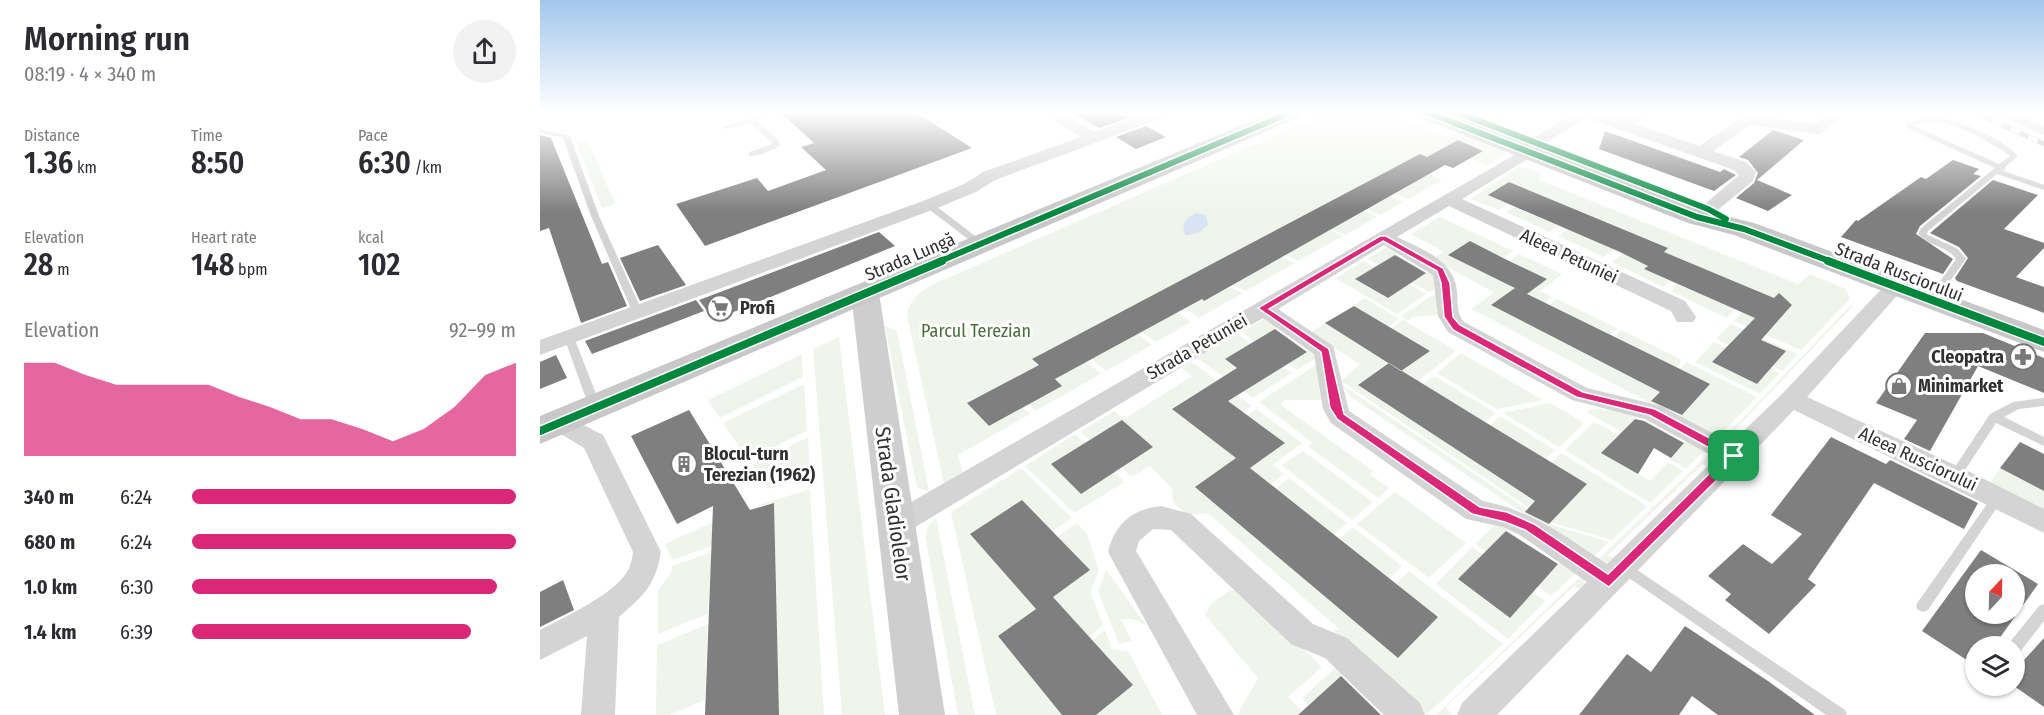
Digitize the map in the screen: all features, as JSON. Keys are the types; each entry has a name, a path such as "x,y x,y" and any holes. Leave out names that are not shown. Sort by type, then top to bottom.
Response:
{"main road":[{"name":"Strada Lungă","path":"550,426 1213,145"},
{"name":"Strada Rusciorului","path":"1526,145 1708,209 1744,229"},
{"name":"Strada Rusciorului","path":"1528,145 1697,218 1744,229 2044,342"}],"street":[{"path":"540,348 929,205 970,188 989,176 1073,145"},
{"name":"Strada Petuniei","path":"897,524 1383,238 1534,145"},
{"name":"Strada Petuniei","path":"1682,145 1740,166 1748,172 1747,177 1708,209"},
{"path":"1701,152 1710,145"},
{"name":"Aleea Petuniei","path":"1448,199 1678,306 1683,310 1685,317"},
{"path":"1383,238 1440,270 1446,283 1448,317 1456,327 1580,394 1652,412 1734,456"},
{"path":"1473,715 1791,399 1895,286"},
{"name":"Strada Gladiolelor","path":"865,293 922,715"},
{"path":"1262,308 1325,351 1335,408 1340,417 1476,511 1507,517 1530,527 1617,574"},
{"name":"Aleea Rusciorului","path":"1791,399 1955,476 2044,522"},
{"path":"540,646 604,611 634,586 643,573 647,552 594,442 550,426"},
{"path":"1217,715 1196,685 1122,552 1124,540 1131,528 1148,518 1170,517 1181,522 1302,634 1336,648 1408,715"},
{"path":"598,715 604,611"}],"lane":[{"path":"569,145 595,216 637,311"},
{"path":"752,154 775,145"},
{"path":"1948,145 2044,188"},
{"path":"1932,300 1961,259 1955,251 1922,234 1924,230 2012,160 2013,153 1998,145"},
{"path":"929,205 980,244"},
{"path":"569,337 596,407"},
{"path":"1955,476 1994,417 2017,405 2044,402"},
{"path":"1994,417 2044,442"},
{"path":"1923,606 1998,497"},
{"path":"1617,574 1839,715"},
{"path":"2023,636 2044,610"}],"green space":[{"path":"577,145 590,145 615,204 602,208"},
{"name":"Parcul Terezian","path":"1252,145 1450,145 1427,157 1420,154 1350,191 1389,195 1403,202 1380,215 1341,196 1339,198 1377,217 1345,235 1331,229 1178,284 1204,301 1230,287 1243,293 1199,318 1163,292 1156,296 1191,322 1156,342 1142,332 1170,316 1033,359 1039,365 967,403 989,426 1023,407 1030,414 958,455 963,473 944,484 907,315 915,297 937,283"},
{"name":"Parcul Terezian","path":"1470,145 1491,145 1503,150 1506,154 1488,166 1470,158 1483,150"},
{"path":"1517,168 1526,168 1542,174 1539,180 1798,284 1810,274 1846,289 1850,299 1801,350 1734,321 1742,312 1774,326 1792,306 1664,252 1668,248 1509,182 1488,195 1508,204 1499,210 1470,199"},
{"path":"1428,174 1442,180 1408,199 1394,193"},
{"path":"1514,207 1559,226 1549,232 1506,212"},
{"path":"1440,217 1513,251 1504,258 1470,242 1515,288 1492,306 1689,407 1710,384 1680,369 1687,362 1757,397 1717,438 1471,309 1494,292 1432,259 1444,252 1411,234"},
{"path":"1567,229 1614,249 1604,257 1558,236"},
{"path":"1329,230 1343,236 1298,261 1285,255"},
{"path":"1389,246 1434,270 1439,286 1429,292 1411,282 1430,270 1398,253 1379,265 1367,259"},
{"path":"1623,253 1649,265 1644,269 1671,281 1663,287 1612,262"},
{"path":"1519,254 1562,274 1541,291 1552,297 1545,303 1527,294 1546,279 1510,261"},
{"path":"1282,257 1295,263 1246,291 1233,285"},
{"path":"1364,261 1375,267 1355,279 1387,298 1408,284 1426,294 1397,314 1335,278"},
{"path":"1678,284 1735,309 1727,318 1671,291"},
{"path":"1439,291 1438,315 1412,317 1409,321 1401,316"},
{"path":"1365,298 1399,319 1389,326 1353,306"},
{"path":"1557,299 1617,328 1611,335 1549,305"},
{"path":"1851,305 1853,306 1730,435 1740,441 1731,443 1721,441"},
{"path":"1267,317 1281,326 1255,342 1242,332"},
{"path":"1403,320 1456,351 1418,381 1401,371 1392,328"},
{"path":"1325,323 1389,363 1358,385 1557,515 1586,485 1551,463 1561,453 1647,506 1612,540 1550,522 1341,381 1360,364 1310,333"},
{"path":"1731,324 1798,354 1782,371 1773,366 1785,351 1729,345 1716,339"},
{"path":"885,326 896,330 898,336 929,491 919,489 916,484"},
{"path":"1282,326 1315,348 1318,357 1297,370 1288,363 1312,348"},
{"path":"1621,330 1682,360 1676,367 1615,337"},
{"path":"1138,334 1152,345 1106,371 1092,359"},
{"path":"1238,334 1251,344 1225,359 1257,383 1283,367 1292,373 1253,398 1197,358"},
{"path":"839,337 885,715 842,715 813,349"},
{"path":"1714,342 1727,348 1713,363 1757,384 1771,369 1780,373 1760,394 1695,362"},
{"path":"1461,353 1543,400 1497,409 1437,373"},
{"path":"802,354 803,377 720,418 708,400"},
{"path":"1087,362 1101,374 1035,411 1029,404 1062,386 1055,379"},
{"path":"1192,362 1252,406 1243,412 1208,386 1173,408 1236,458 1196,487 1398,658 1438,617 1396,584 1409,571 1503,644 1426,715 1332,629 1340,630 1208,513 1186,515 1173,502 1172,488 1150,466 1132,477 1122,468 1153,447 1122,421 1089,440 1080,432 1114,411 1124,419 1192,376 1182,368"},
{"path":"1319,363 1324,400 1284,400 1281,405 1373,471 1370,474 1389,488 1378,498 1308,446 1313,443 1259,402"},
{"path":"1434,376 1496,413 1485,422 1423,384"},
{"path":"804,384 807,431 748,460 723,423"},
{"path":"1341,384 1549,524 1609,542 1591,559 1351,397"},
{"path":"1550,403 1584,423 1559,447 1503,413"},
{"path":"1256,409 1302,443 1273,465 1284,474 1270,485 1249,469 1285,443 1247,415"},
{"path":"1598,409 1635,411 1706,449 1686,469 1670,459 1686,441 1638,415 1622,432 1585,411"},
{"path":"1500,416 1555,450 1545,459 1490,425"},
{"path":"1594,422 1618,435 1602,453 1650,481 1668,462 1683,471 1650,503 1565,450"},
{"path":"1075,434 1085,443 1051,464 1081,494 1115,472 1125,482 1074,513 1025,466"},
{"path":"808,437 810,475 768,489 752,465"},
{"path":"1303,451 1373,502 1352,520 1282,465"},
{"path":"1711,452 1714,459 1710,469 1703,464 1608,555 1615,560 1605,565 1595,562"},
{"path":"1021,468 1072,518 1052,531 1022,501 970,534 1036,609 998,636 1062,715 996,715 951,512"},
{"path":"2000,468 2044,491 2044,511 1990,483"},
{"path":"1289,478 1347,523 1334,535 1275,489"},
{"path":"810,489 824,715 779,715 774,503 744,510"},
{"path":"1395,492 1466,543 1429,578 1357,524"},
{"path":"936,518 975,715 958,715 925,536 929,525"},
{"path":"713,522 712,546 672,560 665,544"},
{"path":"1077,523 1087,534 1099,571 1090,592 1103,625 1089,637 1053,597 1057,537"},
{"path":"1495,525 1506,525 1579,570 1551,596 1538,586 1560,562 1509,528 1486,551 1475,544"},
{"path":"1353,527 1402,566 1389,579 1339,539"},
{"path":"1472,547 1482,555 1458,580 1509,618 1533,592 1545,601 1508,639 1436,584"},
{"path":"712,552 708,614 658,634 658,590 671,574 672,566"},
{"path":"1106,570 1147,626 1133,619 1121,619 1132,641 1119,644 1098,591"},
{"path":"1584,573 1585,585 1582,591 1574,586 1446,707 1452,715 1436,715"},
{"path":"1230,590 1246,593 1322,667 1288,697 1302,711 1298,715 1237,715 1258,678 1205,615 1212,603"},
{"path":"708,624 705,700 669,715 656,715 657,645"},
{"path":"1105,630 1112,649 1128,651 1162,715 1096,715 1133,685 1093,640"},
{"path":"1336,667 1385,715 1342,676 1309,706 1302,698"}],"water":[{"path":"1196,213 1206,215 1208,225 1200,232 1186,236 1183,225 1189,217"}],"building":[{"path":"540,145 554,145 602,264 608,262 627,306 581,323 549,228 540,231"},
{"path":"968,145 972,148 705,246 676,204 757,178 768,191 826,170 801,147"},
{"path":"1130,145 1145,145 1136,149"},
{"path":"1448,145 1470,145 1483,151 1453,168 1445,165 1204,301 1202,299 1055,379 1062,386 989,426 967,403 1039,365 1032,359 1420,154 1427,157"},
{"path":"1600,145 1645,145 1720,172 1724,169 1736,175 1714,191 1599,149"},
{"path":"1754,145 1798,145 1757,180 1792,195 1768,211 1736,198 1754,183 1758,173 1748,160 1739,157"},
{"path":"1953,160 1979,169 1973,174 1981,176 1920,226 1916,234 1953,259 1943,274 1841,237 1856,220 1858,221 1921,177 1926,179"},
{"path":"1993,180 2038,195 2004,229 2044,243 2044,248 2016,277 2044,287 2044,313 1957,281 1955,278 1968,258 1959,247 1930,233"},
{"path":"1509,182 1668,248 1664,252 1774,298 1779,293 1792,305 1761,340 1786,351 1757,384 1712,362 1755,318 1644,269 1648,266 1620,252 1488,195"},
{"path":"879,232 895,246 714,320 699,300"},
{"path":"1470,241 1547,279 1527,294 1448,255"},
{"path":"658,245 686,285 640,301 620,258"},
{"path":"1395,255 1426,273 1388,298 1355,279"},
{"path":"1515,288 1710,384 1682,415 1651,401 1660,392 1491,305"},
{"path":"696,300 704,311 592,354 585,341"},
{"path":"1354,306 1430,351 1401,371 1325,323"},
{"path":"1275,329 1307,352 1228,401 1285,443 1250,468 1438,617 1398,658 1195,487 1236,458 1172,409 1237,368 1225,359"},
{"path":"1925,333 1983,333 2044,358 2044,393 1978,366 1930,451 1904,439 1917,420 1876,403"},
{"path":"556,355 567,378 540,389 540,362"},
{"path":"1389,363 1587,484 1549,524 1525,512 1535,501 1358,385"},
{"path":"689,410 750,510 774,503 779,715 705,715 713,506 677,524 631,436"},
{"path":"1635,419 1644,421 1684,443 1671,458 1654,448 1638,474 1601,453"},
{"path":"1122,420 1153,447 1081,494 1051,464"},
{"path":"1831,437 1886,464 1890,460 1978,503 1964,529 1874,483 1808,579 1816,585 1769,634 1725,600 1731,594 1708,576 1743,544 1772,564 1802,534 1771,515"},
{"path":"2020,442 2044,454 2044,491 2000,468"},
{"path":"1022,500 1090,570 1053,597 1133,685 1096,715 1062,715 998,636 1036,609 970,534"},
{"path":"1506,531 1558,564 1510,618 1458,579"},
{"path":"1981,550 2004,564 1971,564"},
{"path":"1965,572 1965,624 2010,624 2001,636 1965,636 1965,659 1922,631"},
{"path":"2025,576 2038,584 2025,602"},
{"path":"563,580 574,610 540,627 540,592"},
{"path":"1685,626 1815,715 1718,715 1692,696 1679,715 1579,715 1627,654 1651,672"},
{"path":"2044,638 2044,707 2025,694 2025,659"},
{"path":"1341,676 1381,715 1298,715"}],"cycle path":[{"path":"540,431 1213,145"},
{"path":"1512,145 1697,217 1744,229 2044,342"},
{"path":"1543,145 1708,209 1726,219"}],"place":[{"name":"Profi","path":"720,308"},
{"name":"Cleopatra","path":"2023,357"},
{"name":"Minimarket","path":"1899,386"},
{"name":"Blocul-turn Terezian (1962)","path":"684,464"}],"route":[{"path":"1383,238 1436,266 1444,274 1448,317 1456,327 1580,394 1662,416 1734,456 1609,581 1517,520 1476,511 1340,417 1335,408 1325,351 1320,345 1262,308 1383,238"}]}
